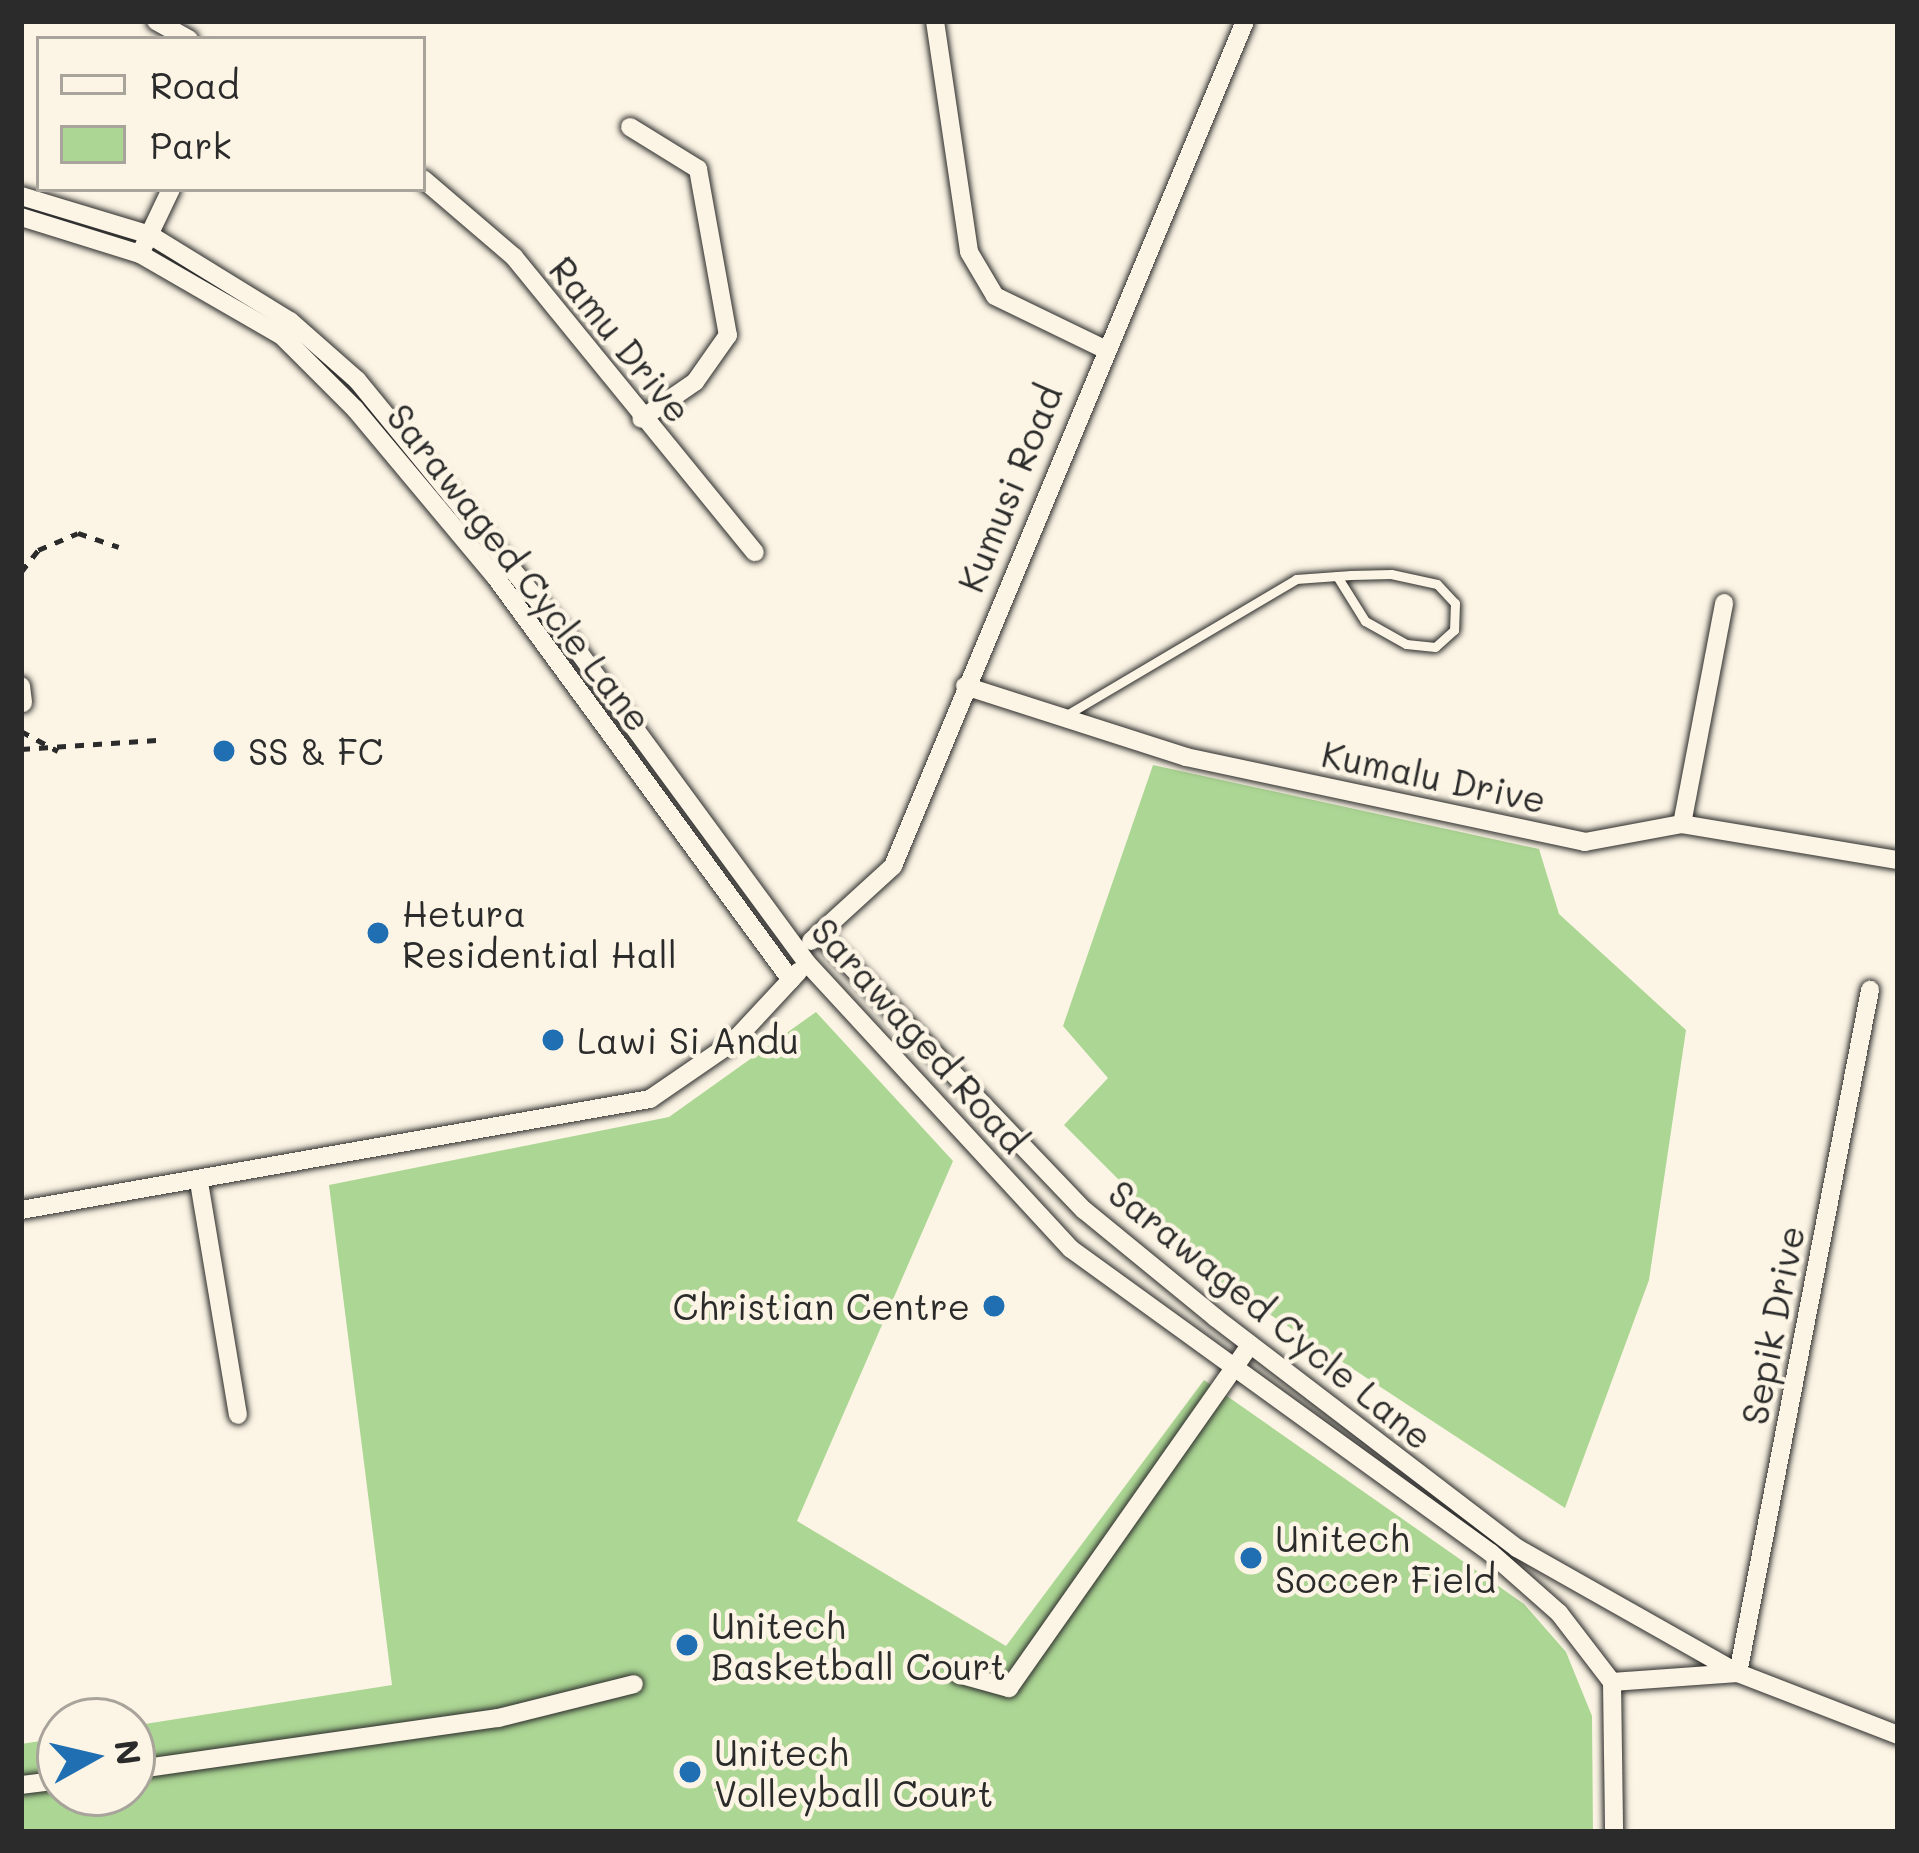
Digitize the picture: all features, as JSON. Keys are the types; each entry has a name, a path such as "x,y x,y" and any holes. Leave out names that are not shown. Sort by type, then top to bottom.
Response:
{"street":[{"path":"156,21 184,36"},
{"path":"935,21 969,252 995,296 1102,348"},
{"name":"Kumusi Road","path":"21,1210 650,1099 733,1042 791,980 820,934 893,866 1102,348 1245,21"},
{"path":"630,127 698,169 728,335 695,382 641,418"},
{"name":"Ramu Drive","path":"426,182 514,257 754,553"},
{"path":"140,254 170,192"},
{"name":"Sarawaged Road","path":"21,196 150,235 290,321 357,380 572,643 802,957 1071,1249 1491,1553 1559,1613 1612,1682"},
{"name":"Sarawaged Cycle Lane","path":"21,217 140,254 282,337 355,409 494,575 791,980"},
{"path":"1682,824 1724,603"},
{"name":"Kumalu Drive","path":"965,686 1186,757 1586,842 1682,824 1898,860"},
{"name":"Sarawaged Cycle Lane","path":"820,934 1084,1210 1250,1345 1517,1547 1738,1673"},
{"path":"1738,1673 1870,990"},
{"path":"199,1182 238,1415"},
{"path":"958,1674 1009,1688 1250,1345"},
{"path":"1614,1832 1612,1682 1738,1673 1898,1736"},
{"path":"156,1767 498,1718 634,1684"}],"lane":[{"path":"1063,717 1296,579 1336,576 1437,584 1455,603 1454,630 1436,647 1406,644 1365,621 1336,576"}],"path":[{"path":"21,572 38,550 78,533 118,547"},
{"path":"21,731 62,753"},
{"path":"21,752 62,753 157,740"}],"green space":[{"path":"1153,765 1539,849 1559,914 1686,1030 1649,1280 1565,1508 1222,1283 1064,1125 1108,1078 1063,1026"},
{"path":"816,1012 953,1161 797,1521 1006,1646 1204,1380 1524,1604 1566,1652 1592,1716 1593,1832 21,1832 21,1744 36,1742 36,1817 156,1817 156,1722 392,1685 329,1185 669,1117"}],"place":[{"name":"SS & FC","path":"224,751"},
{"name":"Hetura Residential Hall","path":"378,933"},
{"name":"Lawi Si Andu","path":"553,1040"},
{"name":"Christian Centre","path":"994,1306"},
{"name":"Unitech Soccer Field","path":"1251,1558"},
{"name":"Unitech Basketball Court","path":"687,1645"},
{"name":"Unitech Volleyball Court","path":"690,1772"}]}
